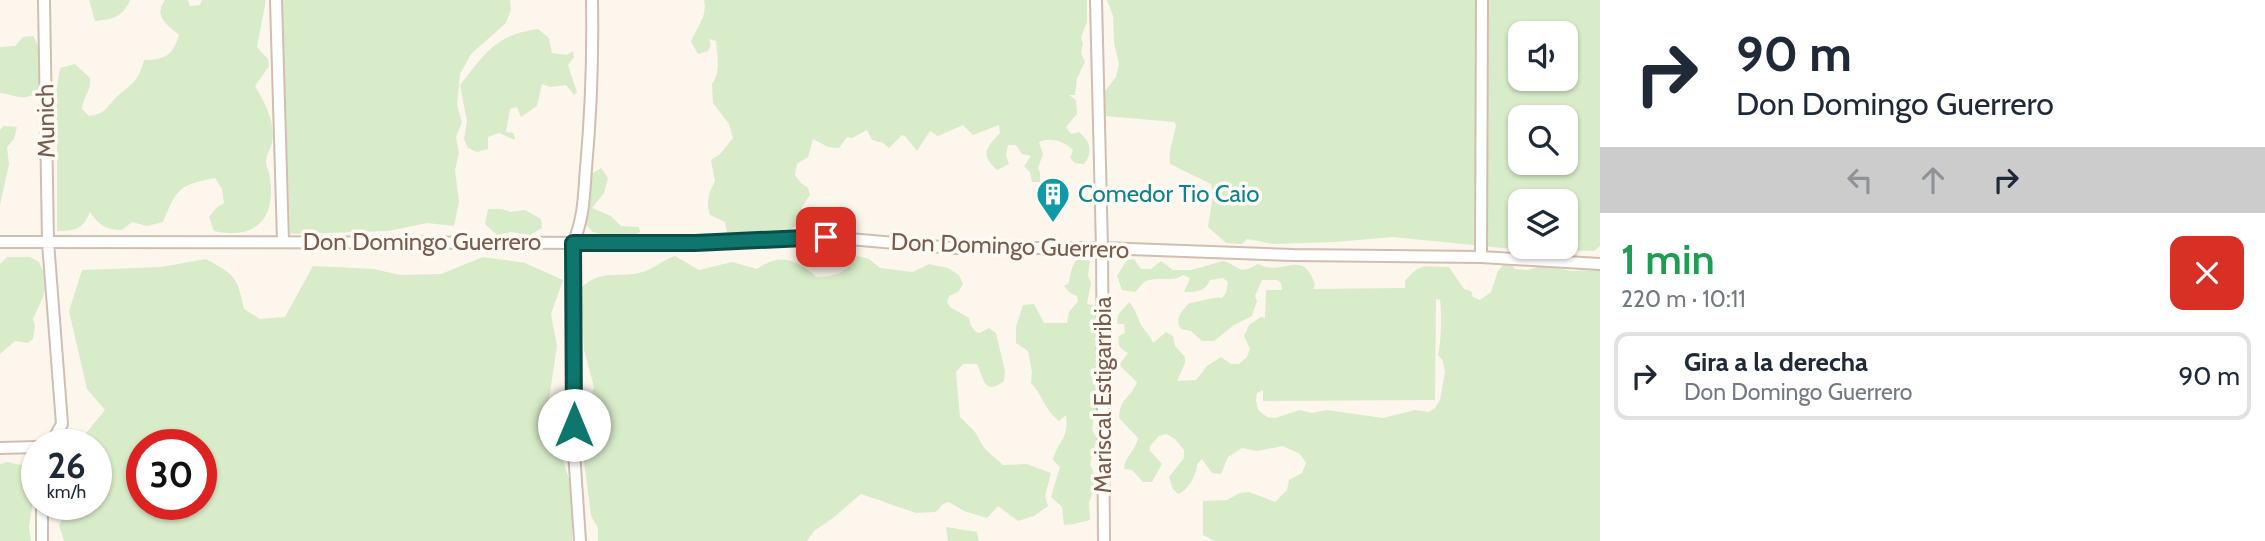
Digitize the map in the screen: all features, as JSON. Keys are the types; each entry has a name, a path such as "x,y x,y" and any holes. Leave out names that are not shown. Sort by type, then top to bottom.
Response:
{"street":[{"name":"Munich","path":"44,0 48,242 62,424 59,429"},
{"path":"276,0 283,241"},
{"path":"580,541 574,451 573,243 581,225 588,147 593,46 592,0"},
{"name":"Mariscal Estigarribia","path":"1096,0 1102,248 1104,541"},
{"path":"1481,257 1482,0"},
{"name":"Don Domingo Guerrero","path":"0,242 695,243 826,237 953,248 1102,248 1293,255 1481,257 1600,264"},
{"path":"0,448 21,447"},
{"path":"42,520 42,541"}],"green space":[{"path":"89,0 130,1 116,17 95,21"},
{"path":"165,0 188,0 190,6 200,5 202,0 266,0 257,47 268,59 269,66 255,86 271,120 273,135 266,162 271,193 266,216 260,224 241,232 214,231 209,217 224,203 222,189 215,178 194,183 181,190 163,222 147,226 132,222 122,230 116,230 103,226 90,212 78,228 57,231 57,124 54,103 60,68 75,64 90,78 82,109 89,116 103,111 135,80 144,60 163,57 174,47 179,35 166,24 161,15"},
{"path":"282,0 510,0 511,10 506,23 471,54 460,74 457,105 462,122 456,137 459,153 455,170 459,202 454,226 427,223 388,231 290,234"},
{"path":"704,0 1087,0 1087,22 1081,37 1081,53 1085,62 1077,78 1075,95 1069,95 1076,100 1077,114 1066,127 1071,134 1079,132 1086,140 1089,155 1084,164 1075,163 1070,158 1073,150 1065,144 1052,140 1039,142 1043,154 1038,168 1040,182 1032,182 1030,172 1024,166 1031,156 1022,154 1016,145 1008,145 1006,155 1009,164 997,170 988,159 987,151 1000,133 999,125 973,135 963,125 938,136 930,131 917,151 905,136 902,135 889,148 872,140 867,130 852,138 847,137 839,148 828,147 813,139 808,157 797,164 795,175 808,188 810,195 801,208 810,222 810,229 802,233 795,226 786,234 779,230 761,236 728,237 725,222 710,215 708,206 709,194 715,182 711,160 720,154 733,138 729,124 713,103 712,84 718,64 716,41 709,39 711,45 708,51 698,54 691,42 703,17"},
{"path":"1107,0 1600,0 1600,246 1594,251 1578,251 1578,189 1508,189 1508,248 1393,237 1274,244 1247,239 1242,244 1226,243 1208,227 1213,195 1211,184 1170,164 1170,149 1176,125 1174,122 1105,116 1101,104 1102,95 1116,77 1119,64 1114,43 1113,16"},
{"path":"538,29 549,38 552,53 567,55 573,51 574,57 568,65 577,92 574,95 566,85 550,87 542,84 537,106 521,117 517,107 510,109 506,132 514,133 515,140 499,133 488,137 488,149 477,152 468,148 464,139 467,121 460,85 485,55 501,41"},
{"path":"33,36 40,55 39,88 25,97 0,93 0,47 15,46 23,37"},
{"path":"3,126 17,127 14,139 7,147 9,164 0,205 0,130"},
{"path":"601,168 608,178 604,193 592,208 611,216 621,226 639,227 640,232 623,241 593,232 585,224 591,174"},
{"path":"488,209 511,212 525,210 541,219 542,228 530,235 511,232 497,235 485,224"},
{"path":"675,256 699,270 732,262 757,269 774,261 788,260 817,277 824,277 845,270 857,256 869,259 880,268 913,272 929,264 948,268 959,275 963,284 958,292 949,296 947,302 950,307 969,318 976,332 980,333 989,328 996,333 1005,371 1004,381 992,387 985,383 977,364 963,364 956,372 960,417 975,432 984,448 1003,465 1027,464 1051,473 1045,496 1048,506 1034,516 1018,521 998,506 987,518 964,511 949,502 936,512 916,513 861,494 814,531 807,541 598,541 598,528 591,516 582,446 594,387 584,350 581,288 602,276 644,272"},
{"path":"1083,256 1090,261 1088,275 1091,283 1087,304 1093,305 1098,311 1095,340 1099,366 1095,383 1100,408 1094,415 1092,430 1097,438 1090,464 1097,480 1089,503 1090,520 1064,525 1062,507 1051,497 1060,467 1053,460 1065,434 1066,415 1059,421 1031,383 1028,351 1016,343 1016,327 1023,305 1034,304 1044,323 1067,323 1069,312 1078,301 1077,296 1064,286 1069,283 1078,257"},
{"path":"7,257 30,257 39,262 47,280 33,319 33,339 28,343 15,341 0,354 0,264"},
{"path":"483,257 525,263 563,280 551,314 557,346 549,399 557,443 572,488 572,541 64,541 59,525 62,520 112,520 112,429 89,429 105,410 87,389 69,311 82,270 161,267 206,259 229,273 237,283 244,309 260,319 285,317 313,266 374,269 400,275 441,274"},
{"path":"1134,259 1141,269 1151,269 1161,261 1173,270 1191,270 1223,261 1242,270 1258,264 1276,268 1298,265 1305,267 1310,273 1315,285 1313,289 1405,288 1405,281 1415,270 1429,266 1449,267 1464,289 1471,291 1473,297 1480,300 1491,292 1498,271 1504,264 1511,263 1515,269 1527,270 1548,264 1570,271 1600,270 1600,541 1215,541 1203,535 1203,501 1227,500 1240,493 1249,492 1275,502 1287,490 1289,480 1302,473 1306,463 1300,454 1283,446 1257,451 1242,448 1228,457 1221,474 1212,473 1202,459 1197,464 1194,477 1188,486 1178,494 1169,477 1184,458 1184,450 1175,439 1166,434 1159,436 1150,446 1150,451 1162,464 1152,482 1143,482 1132,470 1124,469 1138,438 1119,418 1120,411 1137,382 1119,365 1128,353 1119,344 1119,336 1125,333 1124,324 1117,324 1118,315 1129,302 1153,343 1166,332 1173,336 1175,346 1185,357 1177,381 1196,380 1207,366 1221,357 1231,364 1239,364 1247,357 1250,349 1244,336 1249,325 1261,317 1265,318 1266,290 1282,290 1281,283 1277,280 1262,280 1255,296 1257,301 1252,316 1234,325 1214,341 1202,341 1191,331 1181,329 1178,322 1180,315 1189,303 1222,298 1228,282 1223,278 1210,280 1203,289 1184,292 1190,278 1183,275 1173,279 1148,280 1135,292 1122,290 1117,276 1127,260","holes":["1436,299 1440,300 1438,355 1443,361 1445,372 1440,400 1429,412 1415,410 1383,418 1327,410 1312,413 1300,410 1275,418 1267,417 1258,410 1257,393 1263,390 1263,401 1435,400"]},
{"path":"8,462 21,465 21,520 30,520 31,541 0,541 0,464"},
{"path":"946,527 977,532 979,541 948,541"}],"place":[{"name":"Comedor Tio Caio","path":"1053,224"}],"route":[{"path":"574,425 573,243 695,243 826,237"}]}
